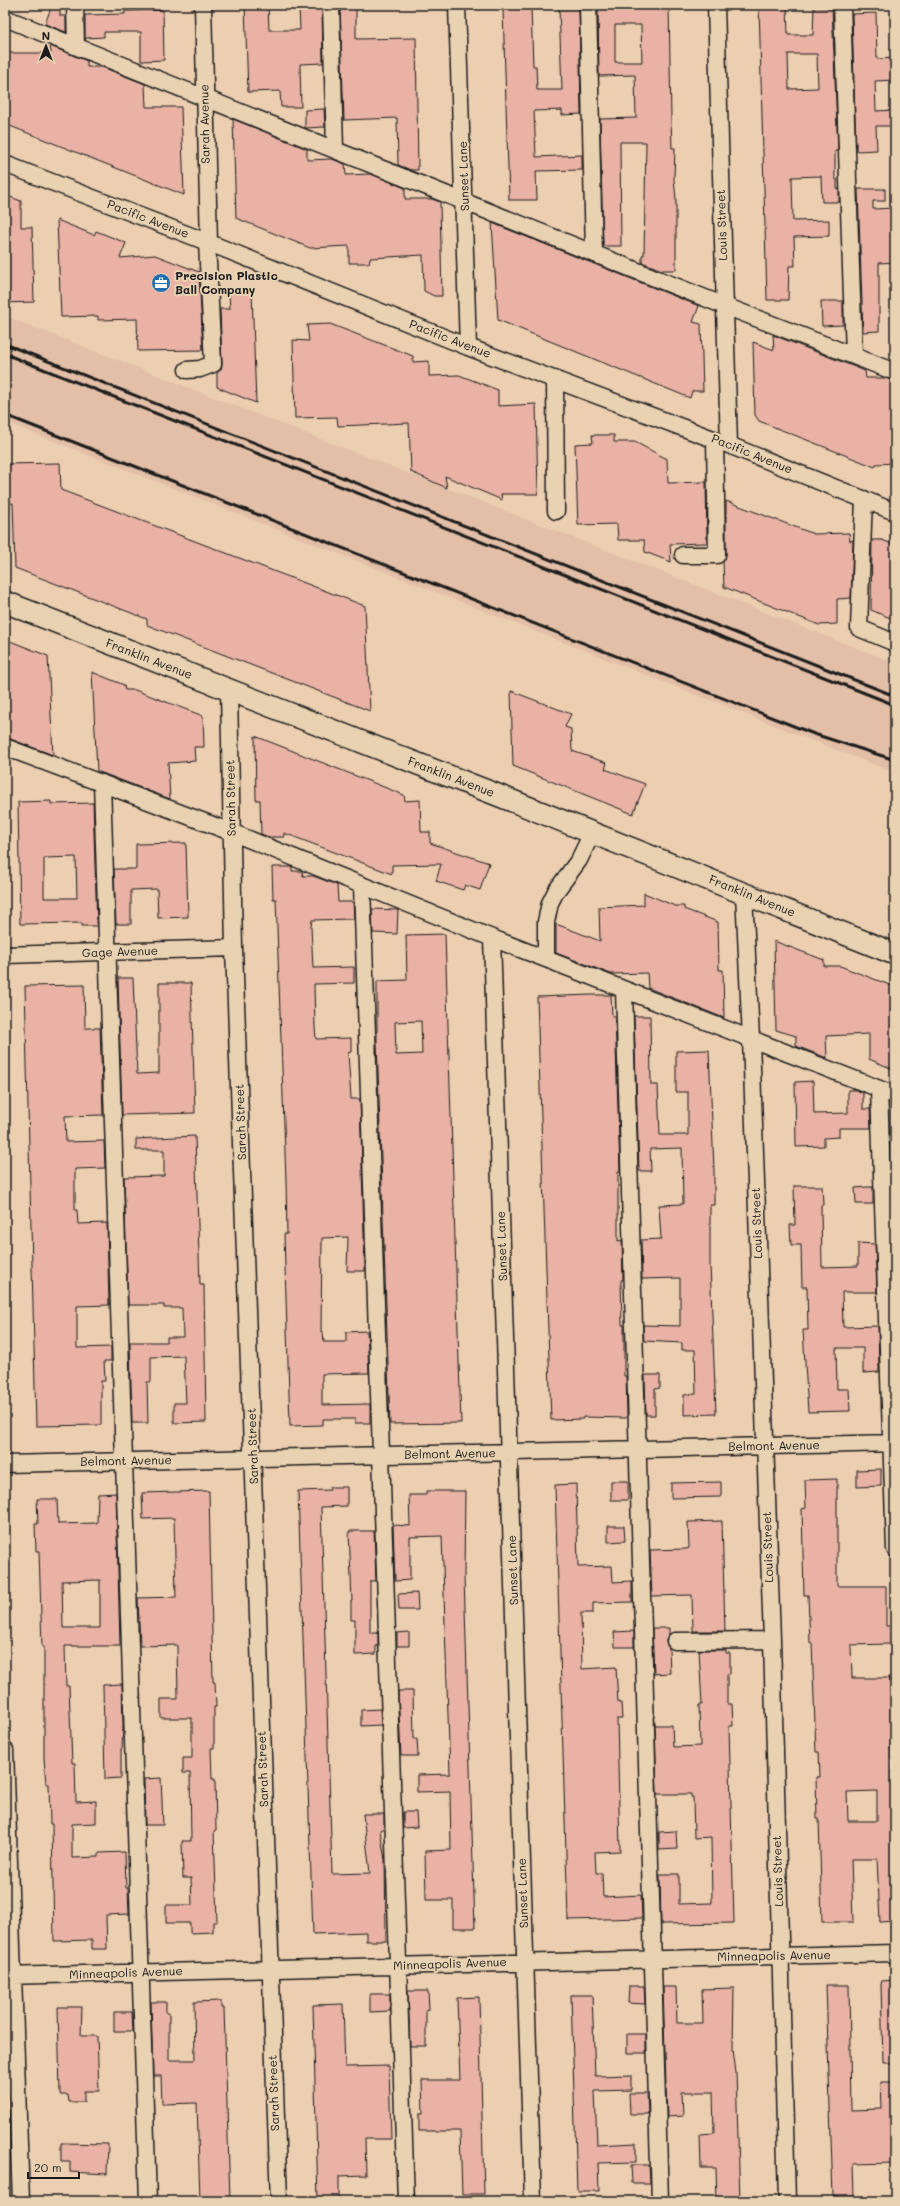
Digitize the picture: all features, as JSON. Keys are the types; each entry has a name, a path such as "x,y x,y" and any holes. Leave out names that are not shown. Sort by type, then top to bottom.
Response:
{"main road":[{"name":"Franklin Avenue","path":"5,602 895,954"}],"street":[{"path":"74,5 76,46"},
{"name":"Sarah Avenue","path":"187,370 200,370 213,364 204,96 204,5"},
{"path":"331,5 336,149"},
{"name":"Sunset Lane","path":"457,5 465,202 468,347"},
{"path":"588,5 594,253"},
{"name":"Louis Street","path":"683,555 716,555 722,442 725,306 716,5"},
{"path":"842,5 854,355"},
{"path":"5,18 204,96 725,306 895,372"},
{"name":"Pacific Avenue","path":"5,164 208,242 468,347 722,442 895,512"},
{"path":"555,379 556,510"},
{"path":"864,499 859,628 895,643"},
{"name":"Sarah Street","path":"229,690 234,948 253,1458 269,1969 279,2201"},
{"path":"5,747 231,832 492,938 895,1095"},
{"path":"102,783 148,2201"},
{"path":"546,959 546,922 550,903 556,891 579,860 592,833"},
{"path":"362,885 406,2201"},
{"name":"Louis Street","path":"744,893 752,1039 764,1446 772,1640 787,2201"},
{"name":"Sunset Lane","path":"492,938 510,1452 533,2201"},
{"name":"Gage Avenue","path":"5,955 234,948"},
{"path":"624,990 637,1449 655,1959 660,2201"},
{"path":"879,1089 894,1443 895,1549"},
{"name":"Belmont Avenue","path":"5,1464 894,1443"},
{"path":"675,1641 772,1640"},
{"path":"5,1750 9,1976 21,2201"},
{"name":"Minneapolis Avenue","path":"9,1976 895,1953"}],"shaded area":[{"path":"5,316 895,663 895,773 5,422"}],"building":[{"path":"52,5 60,5 60,16 66,16 66,32 45,24"},
{"path":"245,5 268,5 269,30 300,30 299,5 322,5 323,63 300,64 301,107 281,107 280,91 248,92"},
{"path":"340,5 356,5 356,39 416,38 418,170 411,170 398,165 397,118 344,120"},
{"path":"598,5 669,5 672,148 675,148 674,179 676,199 676,270 662,270 642,262 642,255 644,255 646,142 620,142 621,246 603,246 600,119 636,118 635,75 599,76","holes":["615,25 641,25 642,62 615,62"]},
{"path":"759,5 787,5 788,35 813,35 814,7 832,8 838,151 835,151 835,179 837,179 837,189 839,189 839,202 822,202 821,176 792,177 793,221 829,220 829,236 794,237 795,266 789,266 788,300 767,300","holes":["788,54 817,54 818,88 789,89"]},
{"path":"531,7 533,66 536,66 537,90 562,90 559,8 579,8 581,114 562,115 562,110 534,111 536,157 582,155 582,170 536,171 537,200 509,200 503,8"},
{"path":"163,10 164,60 141,61 141,32 104,32 104,37 86,38 85,40 85,15 125,14 125,11"},
{"path":"876,13 877,59 895,58 895,80 875,81 876,111 895,110 895,126 876,126 877,150 856,151 852,14"},
{"path":"50,46 87,61 87,67 102,67 145,84 146,107 181,107 184,195 5,124 5,53 51,53"},
{"path":"324,109 325,127 305,128 305,110"},
{"path":"233,119 307,149 307,160 332,159 345,164 346,175 371,174 405,188 405,199 432,199 440,202 442,296 434,296 424,291 423,255 370,258 369,263 349,263 349,246 310,248 236,218"},
{"path":"858,189 885,189 885,201 873,201 873,209 895,208 895,262 879,263 879,331 863,332"},
{"path":"5,195 21,201 21,227 32,227 34,302 5,303"},
{"path":"57,220 94,235 96,231 126,243 120,258 155,255 199,272 203,350 138,351 137,319 98,320 98,316 61,317"},
{"path":"492,223 699,306 693,322 701,324 703,391 692,391 690,398 498,320"},
{"path":"252,292 256,403 217,387 217,373 221,369 222,364 220,309 230,309 229,293"},
{"path":"821,301 843,301 843,325 822,326"},
{"path":"330,324 413,356 413,362 429,361 429,376 459,375 498,390 498,406 536,404 538,494 501,494 502,500 445,476 447,488 411,472 409,423 338,426 337,417 295,418 293,340 309,341 307,325"},
{"path":"773,335 865,371 866,378 885,378 895,381 895,463 876,464 875,467 759,421 755,415 753,342 774,350"},
{"path":"592,435 614,435 614,442 635,442 667,459 668,483 706,482 707,543 670,544 671,562 645,552 644,540 618,540 617,524 578,525 575,444 593,443"},
{"path":"60,463 61,490 365,606 370,711 147,625 147,619 15,568 13,503 5,504 5,464"},
{"path":"726,501 814,534 849,533 850,541 853,540 851,598 837,599 837,624 819,625 724,587 723,562 726,555"},
{"path":"872,540 882,540 895,545 895,620 871,610"},
{"path":"5,639 48,656 53,755 5,737"},
{"path":"92,672 124,685 125,690 135,690 203,716 204,747 194,747 195,761 168,763 170,799 97,771"},
{"path":"511,691 571,714 565,727 571,729 572,751 607,763 605,769 645,784 633,814 513,766"},
{"path":"255,736 404,795 405,801 420,800 421,832 430,832 430,843 489,863 480,890 465,885 463,890 436,881 441,864 392,865 392,874 284,833 284,837 269,837 261,834 260,800 256,800"},
{"path":"51,801 51,804 93,803 97,926 82,926 82,923 20,924 18,802","holes":["76,857 77,898 44,898 44,858"]},
{"path":"186,843 188,917 158,918 157,889 131,890 131,924 116,924 114,869 136,869 136,844"},
{"path":"272,867 292,867 292,871 302,871 303,876 313,876 337,885 338,902 353,902 354,919 312,920 311,927 313,968 354,967 354,983 314,984 315,1027 316,1039 351,1038 351,1052 348,1053 351,1099 360,1099 365,1271 347,1271 348,1237 322,1238 321,1332 323,1332 324,1342 346,1342 346,1332 367,1331 369,1373 322,1374 322,1405 370,1404 370,1423 355,1423 355,1419 323,1419 323,1425 290,1426 284,1234 287,1234 286,1181 276,899 273,899"},
{"path":"644,893 675,906 684,906 684,909 718,922 719,970 723,970 724,1018 648,988 647,973 611,974 556,953 556,924 600,941 599,907 644,905"},
{"path":"372,909 398,910 397,934 373,933"},
{"path":"445,934 461,1423 390,1424 377,1040 377,981 407,980 406,935","holes":["421,1021 422,1054 396,1055 395,1022"]},
{"path":"774,941 824,960 824,966 840,966 895,987 895,1070 869,1059 869,1034 826,1036 827,1058 796,1046 796,1036 776,1030"},
{"path":"118,978 133,978 137,1074 159,1073 159,983 191,983 195,1113 122,1115"},
{"path":"84,985 85,1028 100,1028 103,1115 65,1116 66,1142 104,1141 105,1168 75,1169 75,1210 77,1210 78,1224 107,1223 109,1305 77,1306 77,1348 111,1347 111,1361 104,1361 105,1381 101,1381 101,1425 36,1426 25,986"},
{"path":"611,995 612,1016 615,1016 620,1172 618,1172 618,1241 622,1240 622,1325 624,1325 624,1376 626,1376 627,1415 626,1418 583,1417 583,1419 551,1420 537,997"},
{"path":"634,1016 650,1016 651,1085 658,1085 660,1135 688,1135 688,1092 676,1092 676,1051 709,1050 714,1170 714,1205 710,1205 710,1264 716,1414 684,1415 684,1395 696,1394 695,1350 682,1350 682,1343 644,1341 643,1325 680,1326 680,1278 642,1279 641,1240 661,1239 659,1205 683,1204 682,1148 650,1149 651,1171 639,1171"},
{"path":"813,1081 814,1114 848,1113 848,1090 856,1090 863,1093 863,1109 870,1109 871,1128 839,1128 839,1137 824,1138 824,1146 796,1147 795,1082"},
{"path":"195,1136 200,1285 204,1285 206,1422 174,1423 174,1403 186,1403 184,1356 151,1357 151,1382 147,1382 148,1423 132,1423 130,1342 167,1342 167,1337 183,1337 182,1308 164,1308 164,1305 128,1305 124,1177 164,1176 164,1150 136,1150 136,1139"},
{"path":"794,1186 822,1186 822,1267 858,1266 858,1243 875,1244 877,1292 842,1292 843,1327 878,1326 879,1372 863,1373 863,1348 836,1348 837,1389 849,1389 850,1411 808,1412 803,1330 808,1330 807,1287 802,1287 801,1245 791,1245 790,1225 795,1225"},
{"path":"873,1187 873,1204 856,1204 855,1188"},
{"path":"645,1375 660,1375 660,1388 655,1389 655,1415 646,1415"},
{"path":"881,1469 881,1486 857,1487 857,1470"},
{"path":"837,1479 837,1586 886,1586 886,1626 890,1626 890,1644 851,1645 852,1678 890,1678 892,1799 895,1799 895,1921 880,1922 877,1859 851,1859 853,1922 822,1922 819,1818 817,1818 816,1777 820,1777 819,1752 816,1752 812,1643 810,1643 808,1595 804,1595 802,1509 806,1508 805,1480","holes":["877,1791 877,1821 848,1821 847,1792"]},
{"path":"611,1481 628,1481 628,1500 611,1500"},
{"path":"721,1482 721,1497 671,1498 671,1483"},
{"path":"576,1484 578,1567 612,1566 613,1582 632,1581 632,1602 593,1603 593,1613 581,1613 582,1669 616,1667 618,1703 621,1703 622,1719 617,1719 620,1851 595,1852 596,1873 602,1873 603,1897 641,1895 642,1918 568,1920 555,1485"},
{"path":"330,1487 347,1487 347,1506 321,1507 332,1874 370,1873 363,1814 384,1814 384,1828 380,1830 385,1860 386,1941 366,1941 366,1932 313,1934 298,1491 330,1490"},
{"path":"209,1491 213,1682 215,1682 216,1707 214,1707 214,1748 211,1748 212,1779 215,1779 216,1830 214,1831 217,1922 213,1922 213,1932 190,1933 190,1923 166,1923 166,1905 192,1905 191,1878 183,1878 182,1841 191,1841 190,1773 183,1773 183,1758 192,1758 192,1718 161,1718 161,1699 178,1699 177,1645 140,1646 138,1598 176,1597 174,1518 143,1519 142,1493"},
{"path":"426,1491 465,1491 464,1577 475,1928 453,1928 453,1900 426,1900 425,1851 451,1850 450,1791 417,1792 417,1775 450,1774 442,1536 410,1537 410,1580 395,1581 393,1525 410,1526 409,1495 426,1495"},
{"path":"116,1493 120,1646 65,1646 66,1686 69,1686 72,1763 75,1763 76,1802 96,1801 96,1823 72,1824 72,1858 99,1857 99,1853 125,1852 126,1888 128,1888 129,1914 106,1915 107,1949 92,1949 92,1940 54,1941 52,1824 50,1824 49,1784 46,1784 44,1758 44,1647 42,1647 39,1551 36,1551 35,1524 38,1524 37,1499 57,1499 58,1524 97,1523 98,1494","holes":["100,1580 100,1628 63,1628 62,1581"]},
{"path":"722,1521 725,1631 693,1631 692,1595 652,1596 650,1550 689,1548 688,1522"},
{"path":"608,1526 624,1526 625,1541 608,1542"},
{"path":"349,1531 374,1531 376,1581 370,1581 370,1633 378,1633 378,1646 376,1646 376,1654 355,1655 355,1620 351,1620 352,1601"},
{"path":"417,1593 418,1610 399,1610 398,1594"},
{"path":"652,1628 669,1628 669,1634 666,1641 669,1648 670,1673 654,1674"},
{"path":"634,1631 634,1647 615,1647 614,1632"},
{"path":"409,1632 409,1646 397,1646 397,1633"},
{"path":"699,1650 726,1650 726,1653 730,1653 730,1674 727,1674 727,1704 732,1704 733,1726 729,1726 734,1923 661,1924 660,1874 679,1874 679,1904 712,1903 711,1837 694,1838 693,1797 691,1797 691,1794 657,1794 655,1725 672,1725 673,1747 700,1746 699,1705 702,1705"},
{"path":"122,1684 123,1726 121,1778 105,1779 103,1685"},
{"path":"398,1691 413,1691 414,1739 417,1739 418,1756 401,1756"},
{"path":"380,1709 381,1725 361,1726 361,1710"},
{"path":"161,1778 163,1825 145,1825 144,1779"},
{"path":"403,1812 416,1812 417,1827 403,1828"},
{"path":"676,1831 677,1849 659,1850 659,1832"},
{"path":"895,1980 895,2063 883,2063 881,1984 882,1981"},
{"path":"826,1985 849,1985 851,2110 882,2109 881,2082 895,2082 895,2163 853,2164 854,2196 833,2197"},
{"path":"629,1986 644,1986 645,2004 628,2003"},
{"path":"663,1987 676,1987 677,2023 703,2023 702,1989 734,1988 733,2049 736,2073 740,2201 717,2201 716,2168 701,2168 700,2134 714,2133 713,2092 682,2092 683,2116 667,2117"},
{"path":"408,1991 428,1991 429,2010 426,2011 426,2046 410,2046"},
{"path":"370,1994 390,1994 390,2011 370,2012"},
{"path":"571,1995 592,1995 595,2076 631,2075 631,2090 595,2091 597,2145 636,2143 636,2162 598,2163 599,2191 577,2191"},
{"path":"479,1997 484,2194 462,2194 460,2131 419,2131 419,2114 423,2114 422,2080 460,2080 457,1998"},
{"path":"221,2001 221,2008 224,2008 230,2201 200,2201 197,2103 162,2104 161,2076 153,2076 151,2002 166,2002 166,2013 169,2013 169,2060 195,2060 194,2002"},
{"path":"343,2004 345,2067 389,2066 391,2139 365,2139 366,2175 339,2176 339,2201 318,2201 313,2005"},
{"path":"58,2007 82,2007 81,2036 97,2036 99,2091 84,2091 84,2102 69,2102 68,2095 60,2095"},
{"path":"114,2012 132,2012 133,2031 114,2031"},
{"path":"627,2034 646,2034 646,2053 627,2053"},
{"path":"629,2093 647,2093 648,2114 630,2114"},
{"path":"61,2143 108,2144 107,2174 70,2172 70,2162 61,2162"},
{"path":"631,2165 649,2165 650,2183 632,2183"}],"railway":[{"path":"5,344 895,696"},
{"path":"5,354 895,705"},
{"path":"5,415 814,734 895,760"}],"place":[{"name":"Precision Plastic Ball Company","path":"161,283"}]}
